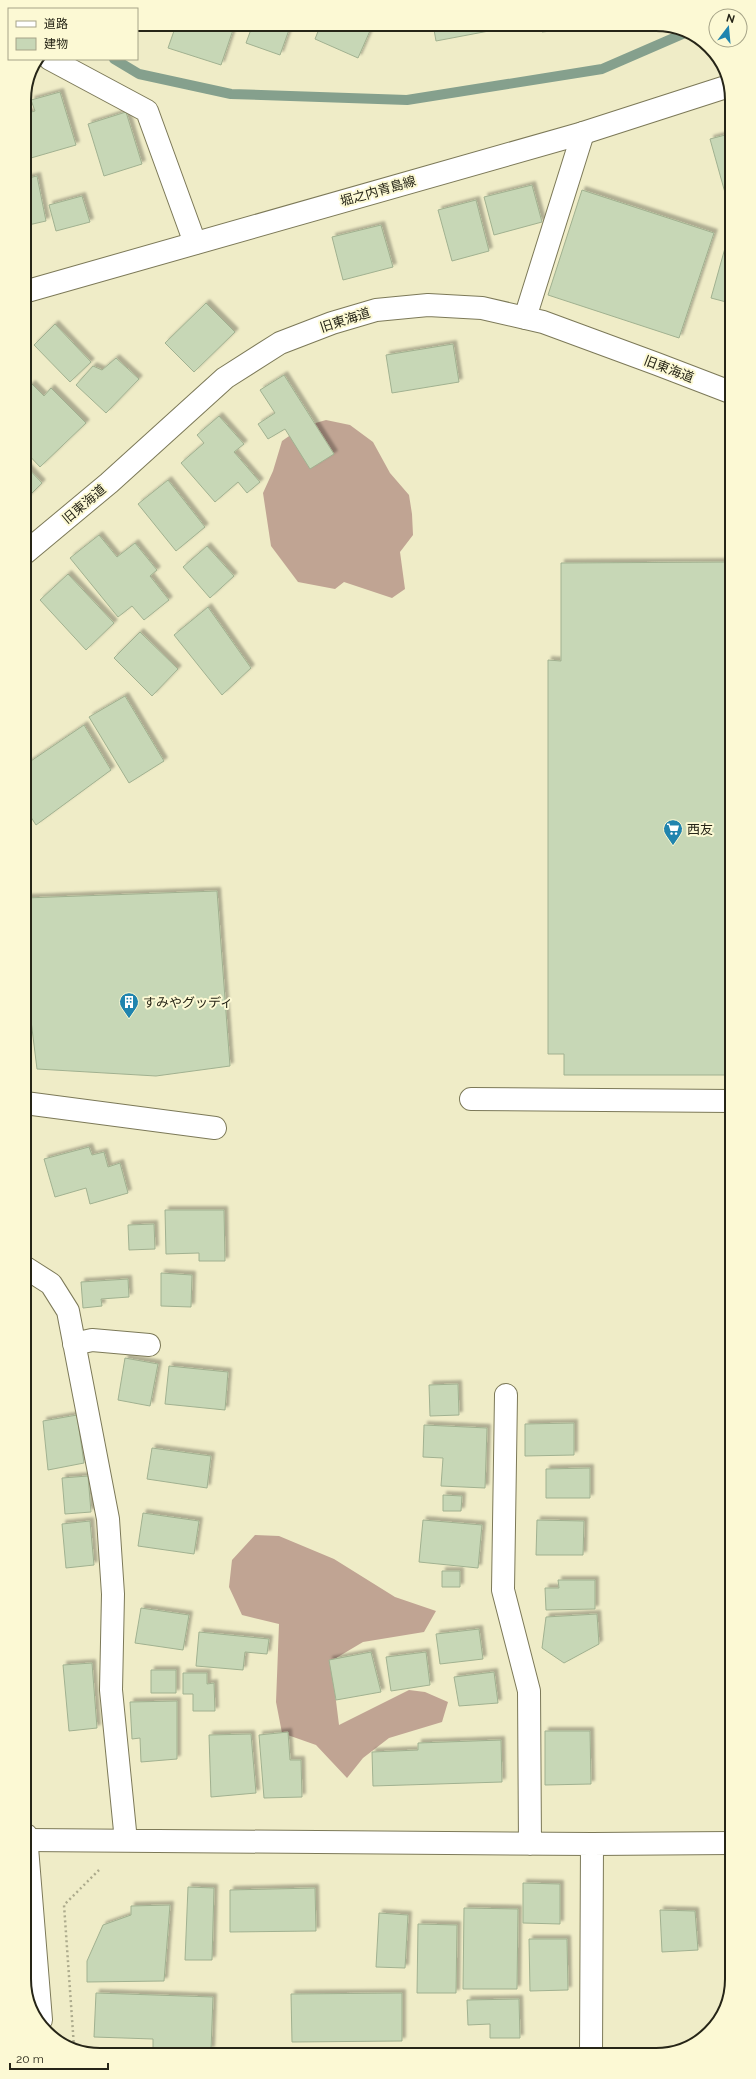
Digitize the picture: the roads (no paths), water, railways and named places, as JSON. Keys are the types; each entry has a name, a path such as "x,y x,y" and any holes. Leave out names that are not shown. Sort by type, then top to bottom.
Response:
{"street":[{"path":"52,60 147,112 195,244"},
{"name":"堀之内青島線","path":"31,290 584,133 724,88"},
{"path":"525,318 584,133"},
{"name":"旧東海道","path":"31,548 109,483 225,378 280,343 332,323 376,310 428,305 482,308 544,322 725,390"},
{"path":"471,1099 725,1101"},
{"path":"31,1104 214,1128"},
{"path":"31,1271 51,1284 68,1311 108,1519 113,1594 111,1690 126,1841"},
{"path":"74,1344 92,1340 149,1345"},
{"path":"506,1395 503,1590 530,1691 530,1844"},
{"path":"31,1840 530,1844 725,1843"},
{"path":"591,2048 592,1844"},
{"path":"31,1891 40,2013"}],"waterway":[{"path":"116,60 139,74 231,94 407,100 602,69 679,36"}],"place":[{"name":"西友","path":"673,846"},
{"name":"すみやグッディ","path":"129,1019"}]}
